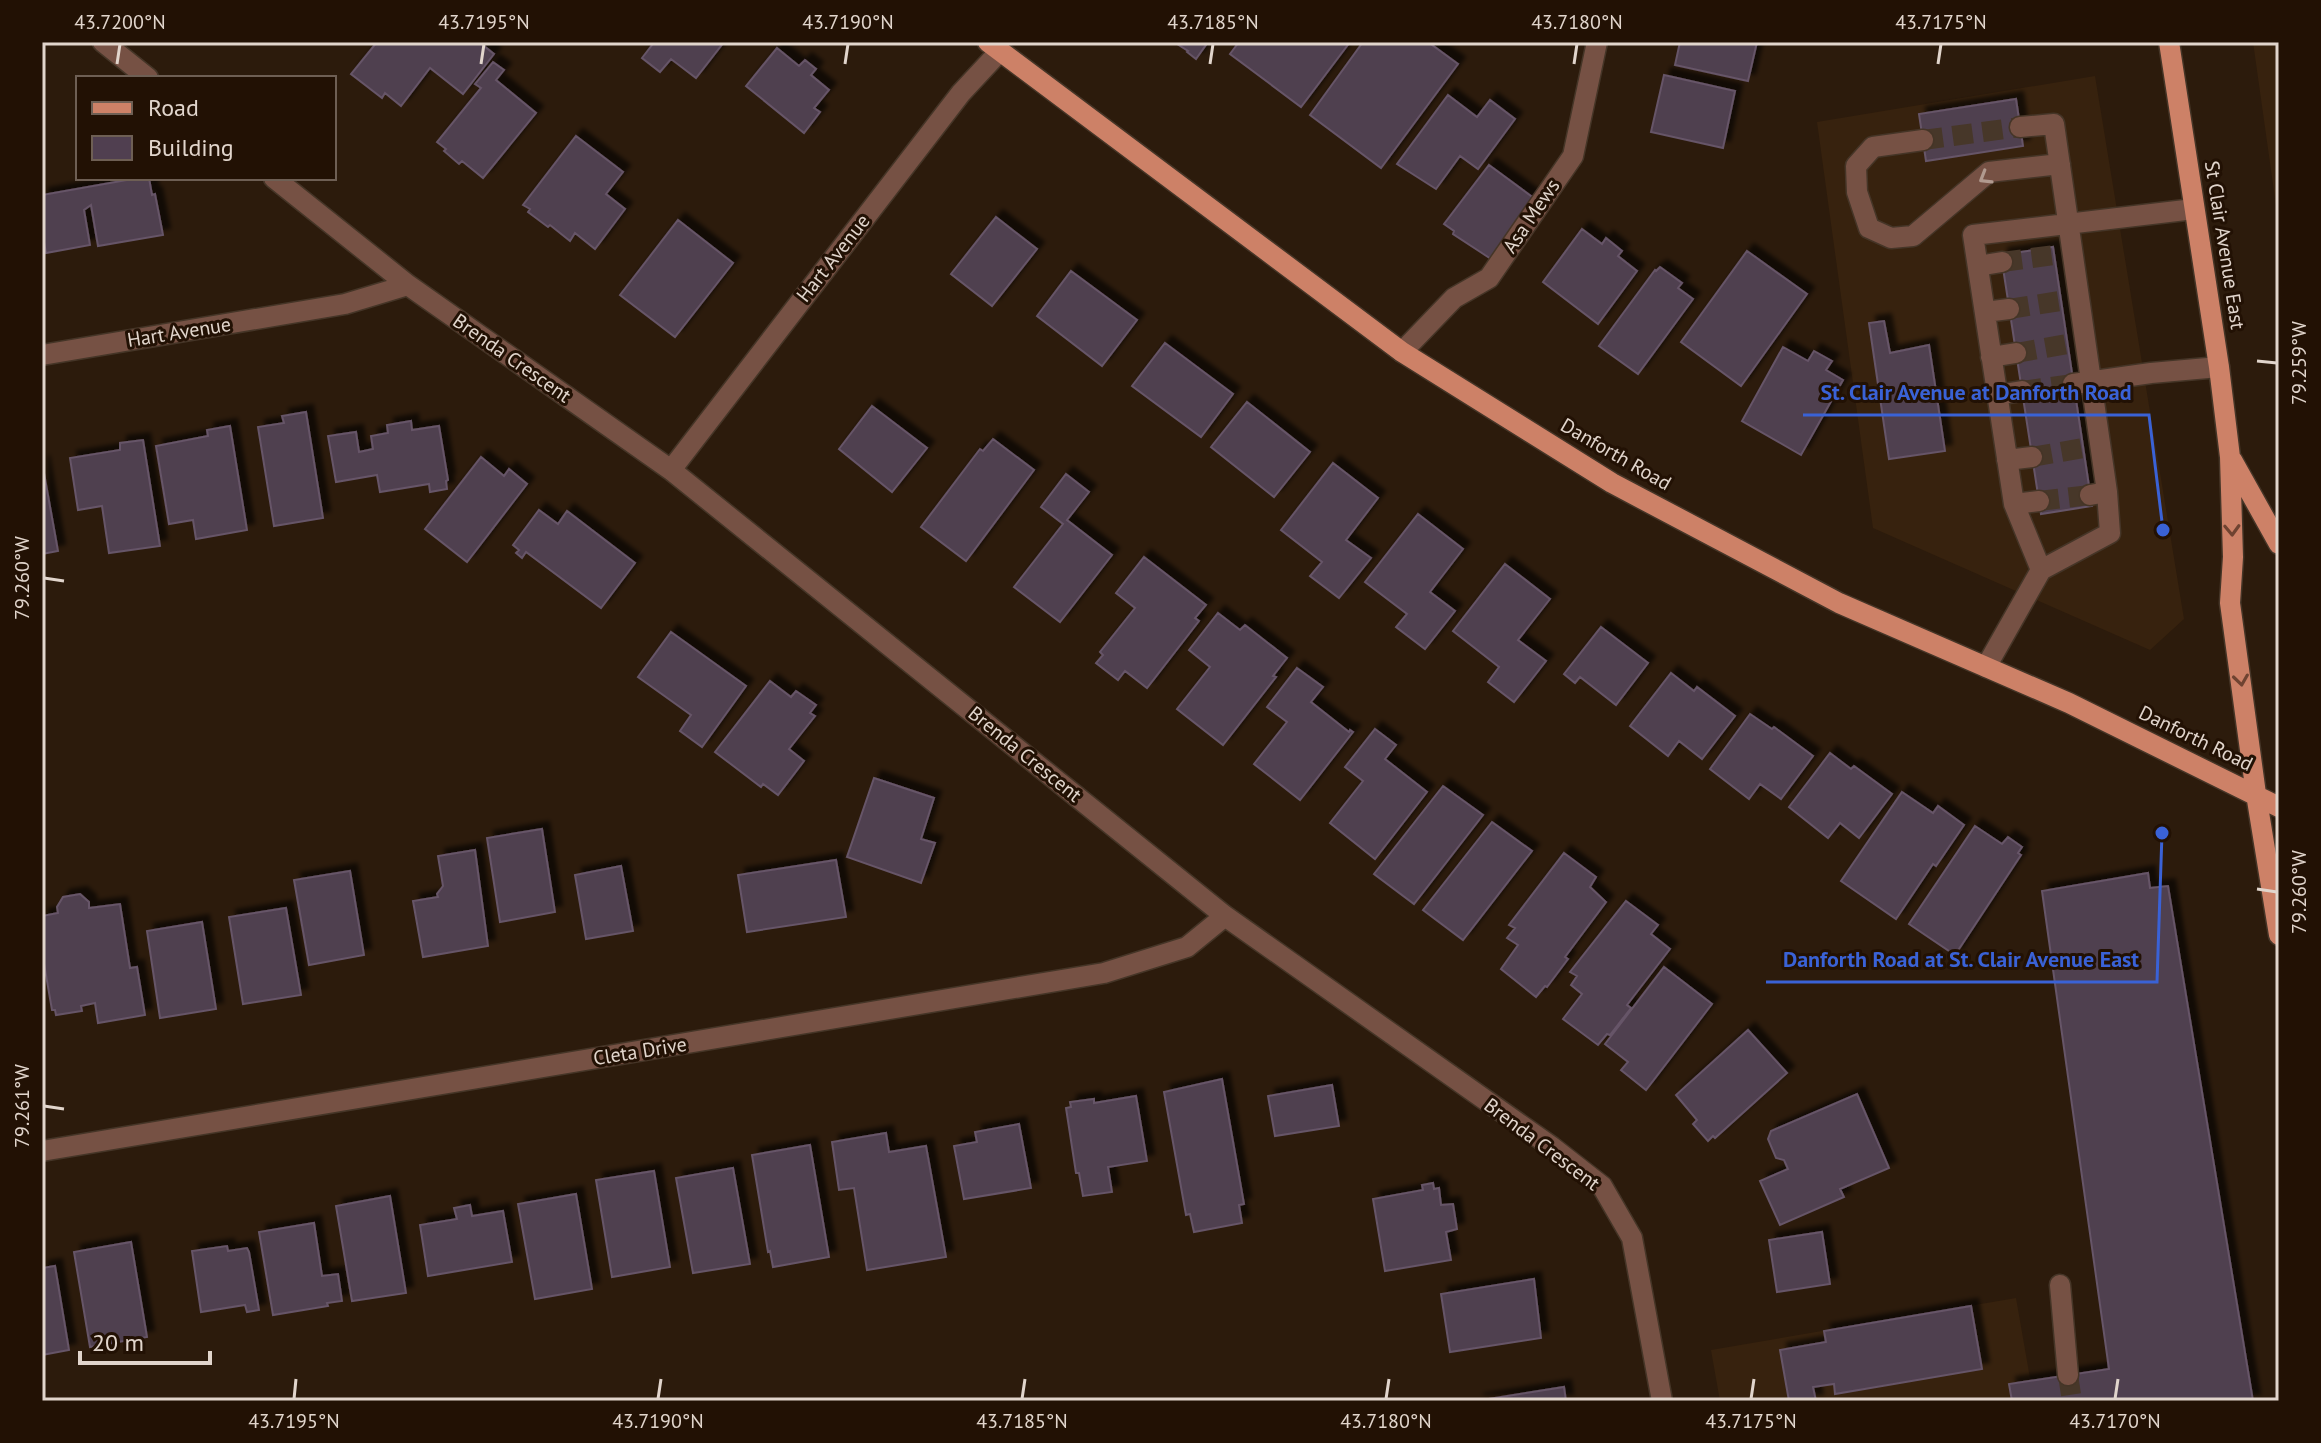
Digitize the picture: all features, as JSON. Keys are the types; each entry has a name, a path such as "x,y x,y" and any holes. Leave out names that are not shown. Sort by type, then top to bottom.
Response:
{"main road":[{"name":"St Clair Avenue East","path":"2169,42 2219,367 2230,457 2233,557 2230,603 2279,935"},
{"name":"Danforth Road","path":"994,46 1402,352 1625,490 1839,603 2069,703 2279,807"},
{"name":"St Clair Avenue East","path":"2230,457 2279,544"}],"street":[{"path":"103,42 146,76"},
{"name":"Asa Mews","path":"1402,352 1454,298 1489,278 1573,156 1597,42"},
{"name":"Hart Avenue","path":"671,470 994,46"},
{"path":"1986,667 2041,570 2110,533 2098,493 2063,254 2068,222 2054,124 2020,127"},
{"path":"1923,140 1873,147 1856,166 1857,192 1869,228 1891,238 1913,236 1989,172 2060,164"},
{"name":"Brenda Crescent","path":"277,180 408,285 671,470 1225,916 1552,1147 1602,1186 1632,1238 1662,1401"},
{"path":"2041,570 2014,504 1973,235 2194,209"},
{"path":"1978,266 2002,262"},
{"name":"Hart Avenue","path":"42,355 345,304 408,285"},
{"path":"1985,312 2009,309"},
{"path":"1991,357 2016,353"},
{"path":"2082,383 2219,367"},
{"path":"1997,395 2022,391"},
{"path":"2007,460 2032,457"},
{"path":"2014,504 2039,501"},
{"name":"Cleta Drive","path":"42,1151 1104,973 1187,947 1225,916"},
{"path":"2060,1285 2068,1375"}],"shaded area":[{"path":"2253,42 2279,42 2279,227"},
{"path":"2095,76 2184,619 2150,650 1873,528 1817,122"},
{"path":"2016,1298 2034,1401 1720,1401 1711,1350"}],"building":[{"path":"377,42 479,42 494,54 463,94 430,68 401,106 385,93 382,98 351,74"},
{"path":"649,42 724,42 696,78 671,59 660,72 642,58 652,45"},
{"path":"1174,42 1208,42 1196,59"},
{"path":"1239,42 1350,42 1301,107 1230,54"},
{"path":"1363,42 1428,42 1458,64 1381,168 1310,115"},
{"path":"1680,42 1757,42 1748,81 1675,65"},
{"path":"777,48 799,66 805,60 816,69 811,75 829,90 814,108 820,112 804,133 746,86"},
{"path":"493,62 504,70 496,80 536,113 483,178 462,161 459,164 437,142 481,88 475,84"},
{"path":"1664,75 1735,91 1723,148 1651,132"},
{"path":"1448,95 1477,117 1490,100 1515,119 1478,169 1460,156 1436,189 1397,164"},
{"path":"2016,99 2023,146 1926,161 1919,114"},
{"path":"576,136 623,172 606,194 625,209 595,249 575,233 570,241 528,212 530,209 523,205"},
{"path":"1489,165 1535,199 1491,259 1453,234 1454,231 1444,224"},
{"path":"127,180 149,180 163,235 98,246 91,205 84,210 90,245 46,253 42,231 42,195"},
{"path":"996,217 1037,249 992,306 951,274"},
{"path":"678,220 733,263 675,337 620,295"},
{"path":"1582,229 1602,244 1606,238 1622,251 1618,256 1637,271 1598,324 1543,282"},
{"path":"2053,247 2092,506 2041,514 2001,255"},
{"path":"1747,251 1807,294 1741,386 1681,342"},
{"path":"1660,267 1682,283 1678,288 1693,299 1638,374 1599,346"},
{"path":"1071,271 1137,320 1102,366 1037,316"},
{"path":"1884,321 1890,353 1929,345 1945,451 1889,459 1869,323"},
{"path":"1165,343 1233,394 1201,437 1132,386"},
{"path":"1783,347 1808,361 1814,351 1832,361 1826,370 1843,380 1801,455 1742,421"},
{"path":"1247,402 1310,452 1274,497 1211,447"},
{"path":"872,406 927,448 892,492 839,449"},
{"path":"306,412 323,518 274,526 258,427 284,423 282,416"},
{"path":"411,421 412,430 439,426 447,489 430,492 429,484 380,492 377,475 336,482 328,436 356,432 359,452 373,449 371,436 388,433 387,425"},
{"path":"230,426 247,530 196,539 193,520 169,524 156,446 208,436 207,430"},
{"path":"993,439 1034,470 966,561 921,527 980,449 983,451"},
{"path":"143,440 160,546 109,553 102,506 78,510 70,458 120,450 120,443"},
{"path":"481,457 504,476 509,469 527,484 467,562 425,529"},
{"path":"42,462 58,551 42,554"},
{"path":"1333,463 1378,498 1346,540 1371,558 1339,598 1310,576 1322,562 1281,530"},
{"path":"1066,474 1089,492 1067,520 1112,555 1060,622 1014,587 1063,524 1041,507"},
{"path":"539,510 558,524 567,511 635,563 601,608 526,552 522,558 516,553 519,550 513,545"},
{"path":"1418,514 1463,549 1430,592 1455,611 1425,649 1396,627 1407,614 1365,582"},
{"path":"1144,557 1206,605 1195,618 1199,621 1147,688 1125,671 1118,680 1096,663 1103,655 1100,652 1135,608 1116,593"},
{"path":"1505,564 1550,599 1518,640 1546,661 1514,702 1488,682 1499,667 1453,631"},
{"path":"1218,613 1240,630 1245,625 1287,658 1223,745 1177,709 1210,667 1189,650"},
{"path":"1601,627 1648,663 1616,705 1580,677 1575,683 1564,674"},
{"path":"671,632 746,686 702,747 680,731 691,715 638,677"},
{"path":"1297,668 1323,687 1311,702 1353,732 1300,800 1254,764 1287,722 1267,707"},
{"path":"1671,673 1694,691 1697,687 1735,716 1702,759 1679,741 1668,756 1630,726"},
{"path":"770,681 791,697 796,691 816,705 810,713 815,716 789,749 804,761 778,795 763,784 761,787 715,752"},
{"path":"1750,714 1772,729 1774,727 1813,756 1781,799 1760,784 1749,799 1710,769"},
{"path":"1375,729 1396,745 1385,759 1427,792 1375,859 1330,823 1363,781 1345,767"},
{"path":"1830,753 1892,794 1859,838 1840,823 1828,838 1789,807"},
{"path":"874,778 934,798 921,839 935,843 921,883 847,857"},
{"path":"1443,786 1483,815 1414,904 1374,874"},
{"path":"1902,792 1933,813 1938,806 1964,825 1896,919 1841,881"},
{"path":"1492,822 1532,851 1463,940 1423,910"},
{"path":"1975,826 2002,844 2008,837 2022,847 2018,853 2021,855 1955,955 1909,924"},
{"path":"542,829 555,912 500,922 487,838"},
{"path":"475,850 488,946 423,957 413,901 438,897 443,886 438,856"},
{"path":"1564,853 1596,877 1590,887 1606,902 1565,957 1568,959 1536,997 1501,969 1518,945 1507,938 1515,928 1509,925"},
{"path":"836,860 846,917 747,932 738,875"},
{"path":"621,866 633,931 586,939 575,875"},
{"path":"350,871 364,955 309,965 294,880"},
{"path":"2148,873 2150,888 2168,886 2253,1401 2012,1401 2009,1384 2109,1369 2042,891"},
{"path":"80,894 89,902 89,908 120,904 130,968 137,967 145,1015 98,1023 95,1003 81,1006 82,1011 56,1015 52,1010 42,952 42,916 58,913 57,907 63,897"},
{"path":"1626,901 1658,925 1651,934 1670,949 1627,1005 1631,1008 1598,1045 1563,1019 1582,994 1571,985 1577,976 1570,972"},
{"path":"286,908 301,995 243,1004 229,917"},
{"path":"202,922 216,1009 160,1018 147,931"},
{"path":"1664,967 1712,1004 1646,1090 1621,1070 1628,1062 1605,1044"},
{"path":"1748,1030 1787,1073 1708,1141 1693,1124 1697,1120 1676,1095"},
{"path":"1222,1079 1244,1204 1239,1205 1242,1223 1194,1232 1190,1214 1186,1215 1164,1092"},
{"path":"1332,1085 1339,1126 1275,1136 1268,1096"},
{"path":"1857,1094 1889,1168 1840,1189 1844,1197 1780,1225 1760,1181 1788,1169 1784,1160 1776,1158 1768,1139 1771,1131"},
{"path":"1136,1096 1147,1161 1108,1167 1112,1192 1083,1196 1079,1173 1076,1173 1066,1108 1071,1107 1070,1102 1094,1099 1094,1103"},
{"path":"1019,1124 1031,1188 964,1199 954,1146 977,1142 975,1132"},
{"path":"886,1133 889,1152 926,1146 946,1257 867,1270 854,1188 839,1190 832,1142"},
{"path":"810,1145 829,1257 773,1267 752,1155"},
{"path":"733,1168 750,1264 693,1273 676,1178"},
{"path":"654,1171 670,1267 612,1277 596,1180"},
{"path":"1433,1183 1434,1189 1439,1188 1441,1205 1453,1204 1457,1229 1446,1232 1451,1260 1385,1271 1373,1199 1423,1190 1422,1185"},
{"path":"576,1194 592,1289 535,1299 518,1204"},
{"path":"390,1196 406,1293 352,1301 336,1206"},
{"path":"470,1205 472,1216 503,1211 512,1262 428,1276 420,1225 457,1219 454,1208"},
{"path":"314,1223 322,1276 338,1274 342,1301 273,1315 259,1232"},
{"path":"1822,1232 1830,1284 1777,1292 1769,1240"},
{"path":"131,1242 147,1337 90,1347 74,1252"},
{"path":"227,1246 228,1251 247,1248 249,1252 259,1310 247,1312 245,1305 201,1312 192,1251"},
{"path":"55,1266 69,1350 42,1355 42,1268"},
{"path":"1534,1279 1541,1338 1450,1352 1441,1294"},
{"path":"1971,1306 1982,1369 1835,1394 1834,1384 1813,1387 1816,1401 1789,1401 1780,1350 1826,1342 1824,1331"},
{"path":"1564,1387 1566,1401 1476,1401"}],"tunnel":[{"path":"1923,140 2020,127"},
{"path":"2002,262 2054,255"},
{"path":"2009,309 2060,301"},
{"path":"2016,353 2067,344"},
{"path":"2022,391 2073,384"},
{"path":"2032,457 2083,448"},
{"path":"2039,501 2090,495"},
{"path":"2068,1375 2072,1401"}],"place":[{"name":"St. Clair Avenue at Danforth Road","path":"2163,530"},
{"name":"Danforth Road at St. Clair Avenue East","path":"2162,833"}]}
